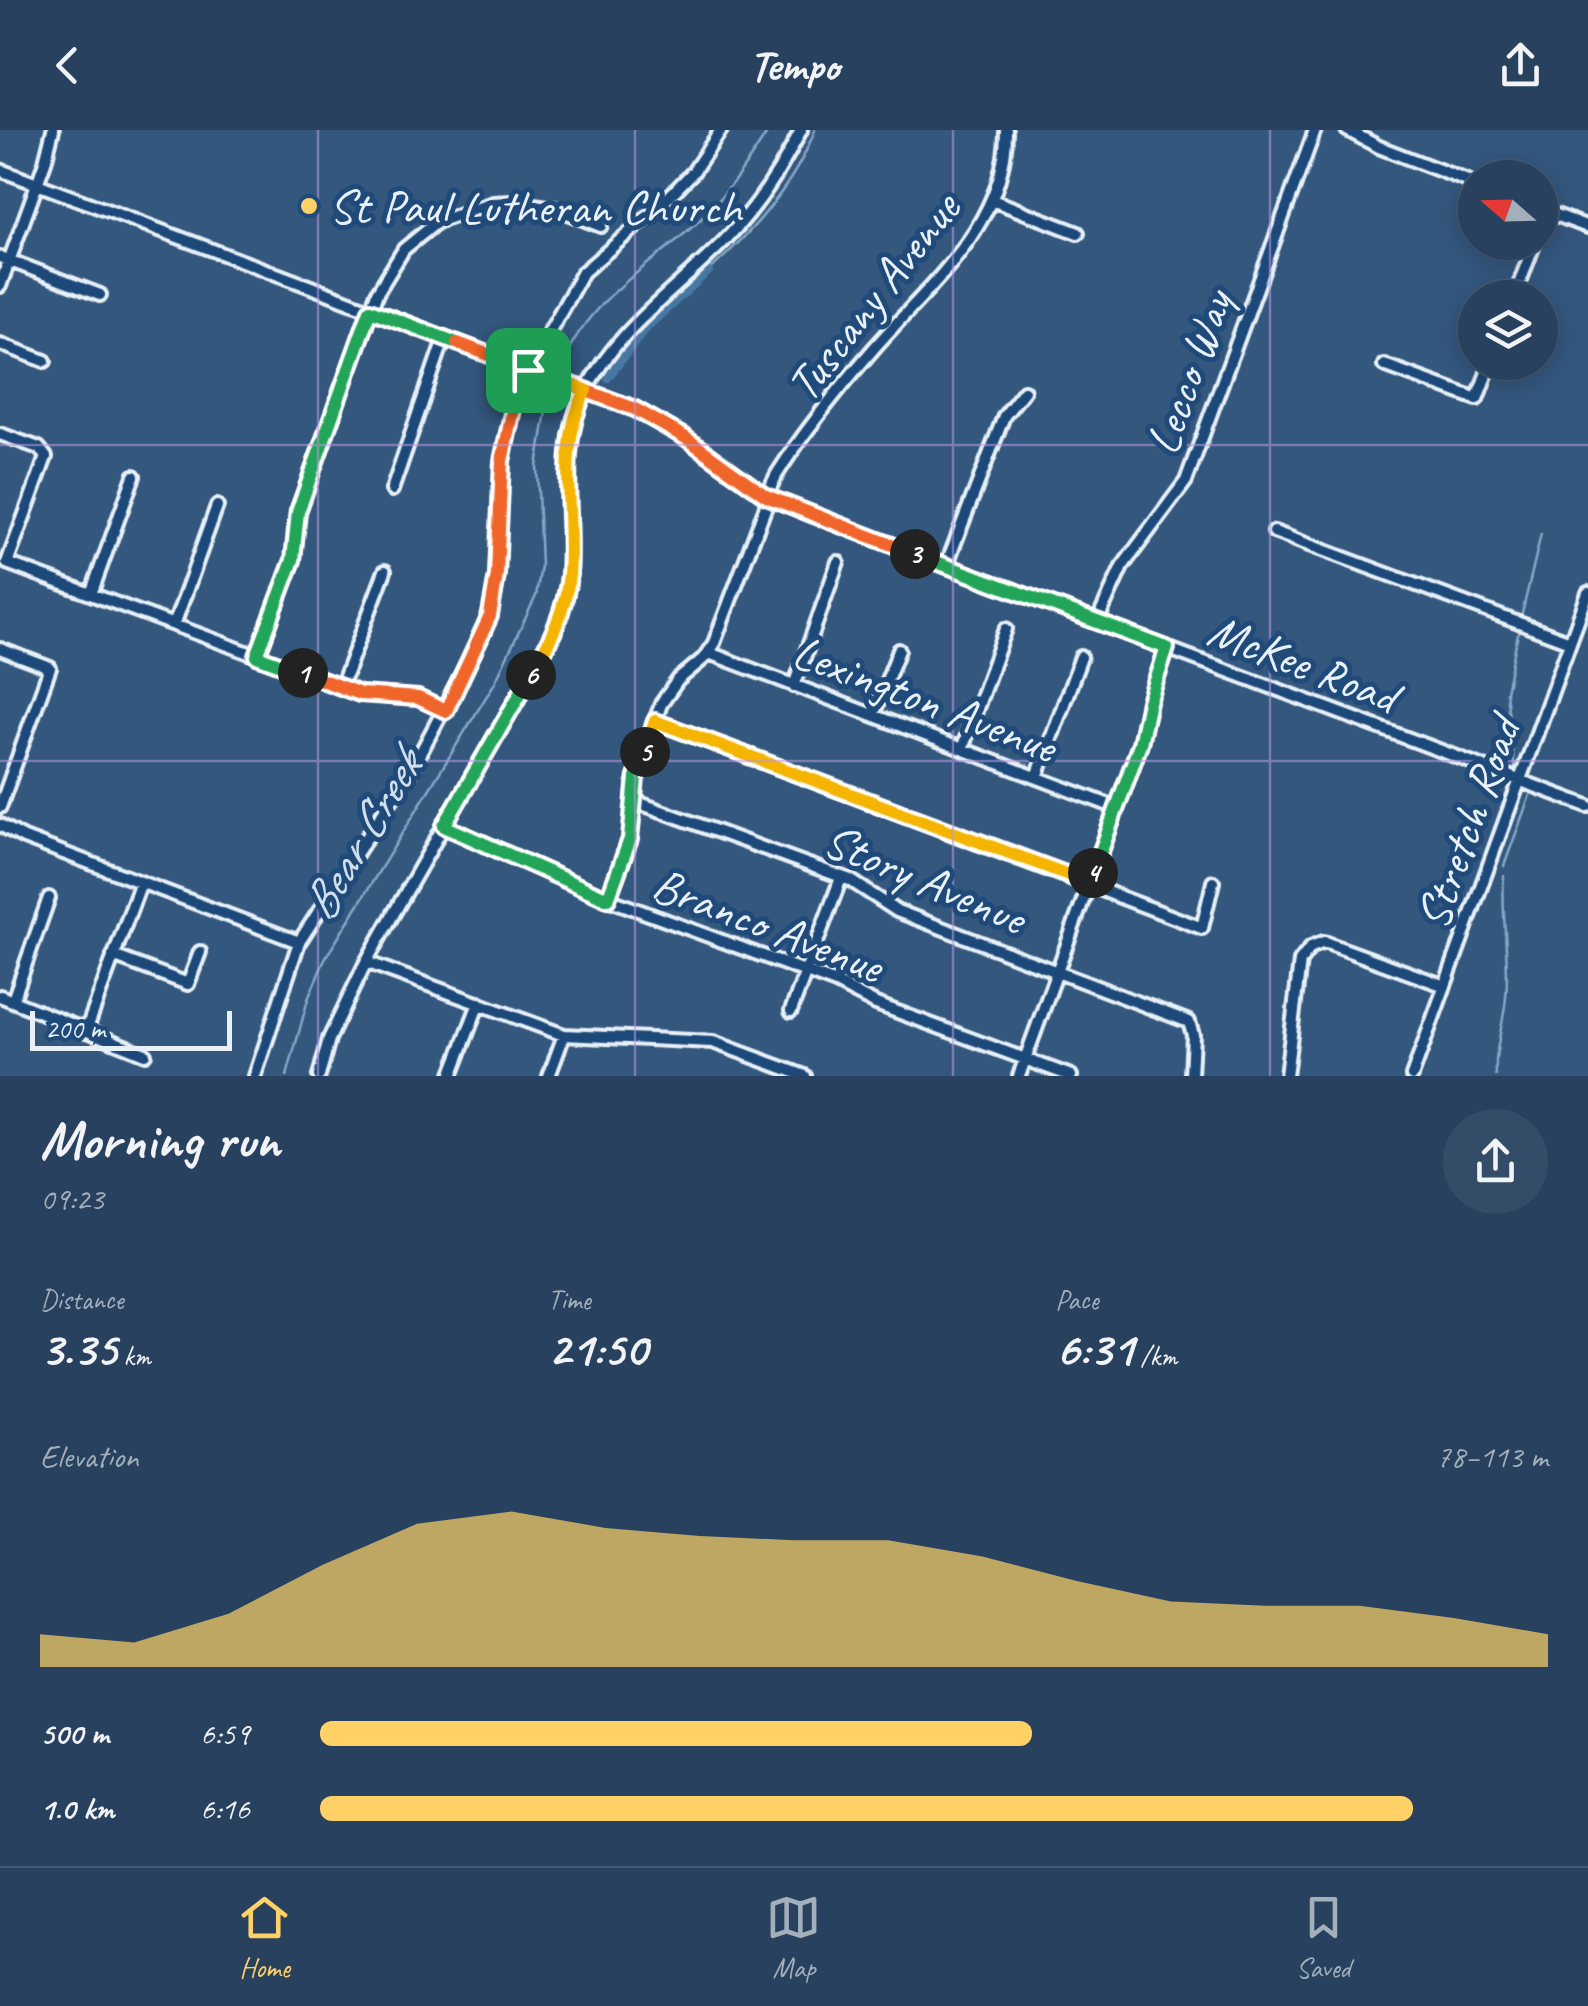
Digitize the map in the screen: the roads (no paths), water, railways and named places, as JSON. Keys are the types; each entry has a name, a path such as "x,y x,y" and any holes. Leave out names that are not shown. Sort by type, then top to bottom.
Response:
{"street":[{"path":"0,286 5,259 53,130"},
{"path":"255,1076 299,942 414,766 446,711 490,616 497,575 502,461 514,404 583,272 682,184 721,130"},
{"path":"320,1076 329,1039 366,962 543,654 561,613 569,576 568,461 580,388 628,328 718,247 752,208 801,130"},
{"name":"Tuscany Avenue","path":"608,899 630,839 636,778 655,721 665,696 708,652 722,629 766,506 766,496 782,466 876,345 904,319 972,237 992,200 1002,170 1006,130"},
{"name":"Lecco Way","path":"1097,622 1122,567 1186,481 1314,130"},
{"path":"1347,130 1379,147 1458,177"},
{"name":"McKee Road","path":"0,170 661,422 766,496 1588,806"},
{"path":"992,200 1078,233"},
{"path":"257,656 293,560 298,512 370,310 387,273 404,249 427,228 492,202 555,208 601,226"},
{"path":"1558,216 1588,227"},
{"path":"5,259 100,295"},
{"path":"392,490 444,339"},
{"path":"0,344 45,361"},
{"path":"1384,365 1477,399 1484,380"},
{"path":"946,566 1004,416 1024,391"},
{"path":"0,434 39,448 46,457 7,562 340,687 372,697 418,698 446,711"},
{"path":"91,594 134,476"},
{"path":"174,625 218,506"},
{"path":"1274,532 1570,642"},
{"path":"794,686 838,562"},
{"path":"340,687 384,571"},
{"name":"Stretch Road","path":"1412,1076 1588,593"},
{"path":"962,749 1006,628"},
{"path":"1019,1076 1140,744 1167,648"},
{"path":"0,649 50,668 0,807"},
{"path":"873,715 899,650"},
{"name":"Lexington Avenue","path":"708,652 1117,808"},
{"path":"1037,777 1081,657"},
{"path":"655,721 1202,928 1213,882"},
{"name":"Story Avenue","path":"634,801 866,888 896,912 1189,1022 1193,1035 1191,1076"},
{"path":"0,825 299,942"},
{"name":"Branco Avenue","path":"444,826 608,899 1071,1076"},
{"path":"791,1011 842,878"},
{"path":"86,1031 141,882"},
{"path":"13,1000 49,898"},
{"path":"1286,1076 1300,962 1310,947 1324,942 1445,986"},
{"path":"113,956 188,984 200,952"},
{"path":"366,962 564,1035 712,1042 805,1076"},
{"path":"0,996 145,1054"},
{"path":"451,1076 478,1003"},
{"path":"549,1076 564,1035"}],"waterway":[{"name":"Bear Creek","path":"557,376 569,348 601,305 712,208 769,130"},
{"path":"709,271 784,189 815,130"},
{"path":"608,378 645,329 709,271"},
{"name":"Bear Creek","path":"287,1076 308,999 325,959 494,684 536,596 541,566 537,466 554,383"},
{"path":"1521,618 1541,534"},
{"path":"1515,771 1506,692 1518,634"},
{"path":"1504,866 1530,795"},
{"path":"1496,1076 1507,983 1504,876"}],"place":[{"name":"St Paul Lutheran Church","path":"309,206"}]}
